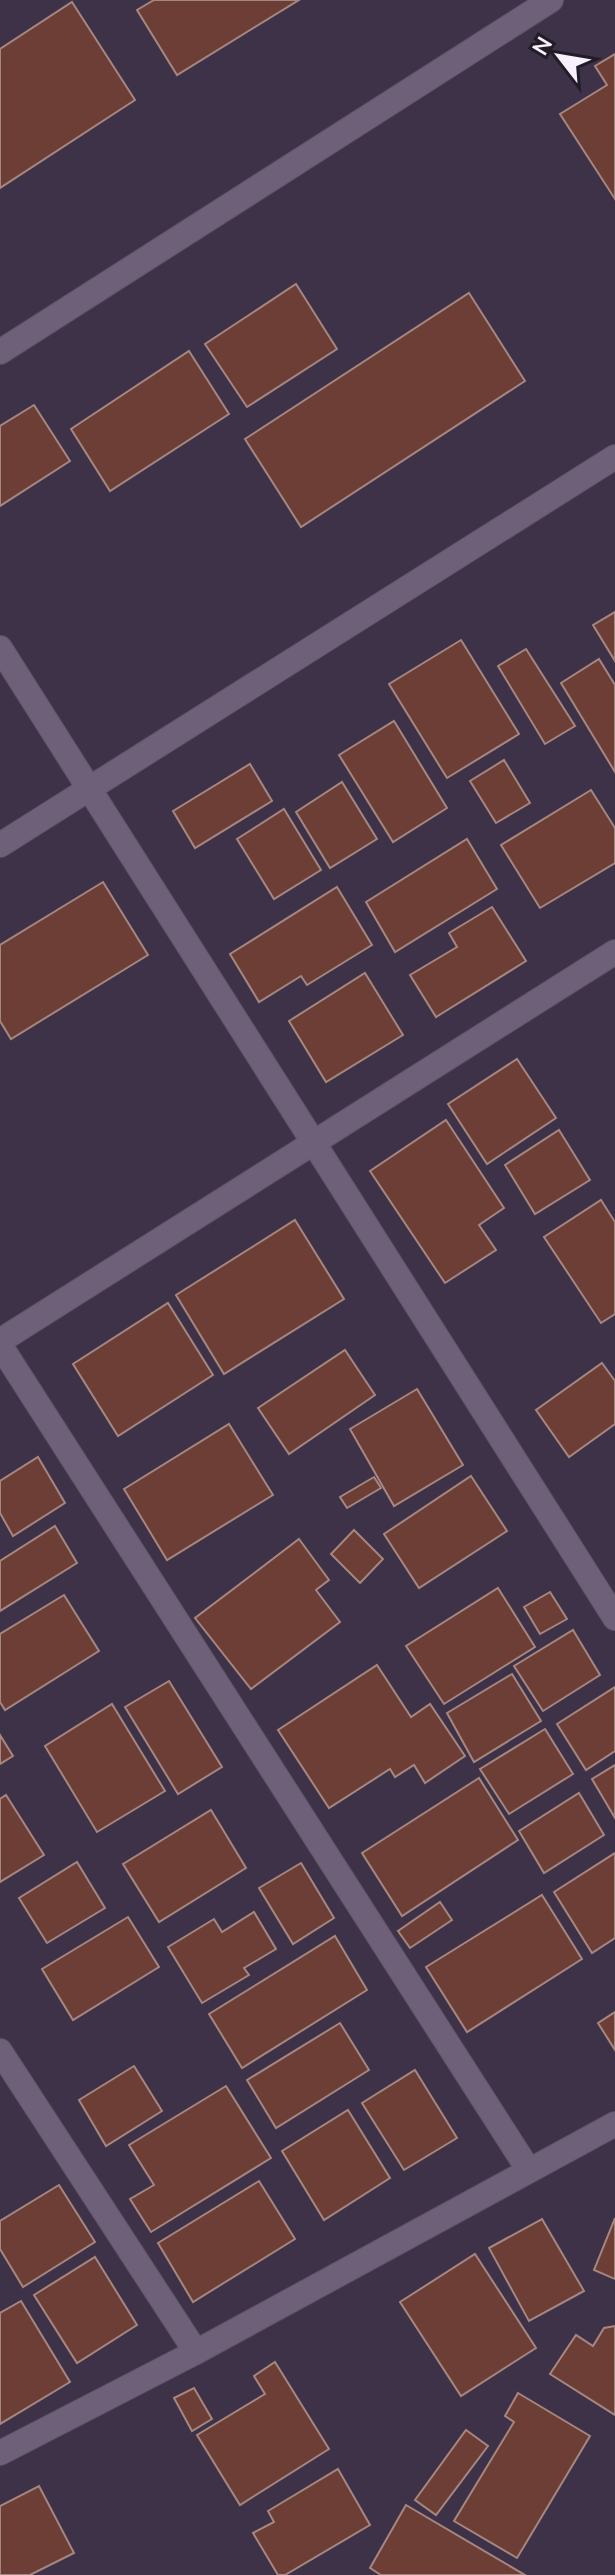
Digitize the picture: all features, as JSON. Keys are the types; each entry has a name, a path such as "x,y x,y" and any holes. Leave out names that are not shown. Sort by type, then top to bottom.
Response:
{"street":[{"path":"0,352 551,0"},
{"path":"0,845 615,457"},
{"path":"0,648 615,1618"},
{"path":"528,2169 0,1343 615,952"},
{"path":"0,2051 196,2352"},
{"path":"0,2453 196,2352 615,2124"}],"building":[{"path":"154,0 299,0 177,75 137,10"},
{"path":"72,2 135,100 0,188 0,49"},
{"path":"615,54 615,199 560,114 607,85 595,66"},
{"path":"296,284 337,349 247,407 205,344"},
{"path":"469,293 525,381 301,527 245,439"},
{"path":"189,351 229,414 110,491 71,429"},
{"path":"34,405 70,461 0,506 0,426"},
{"path":"615,612 615,661 593,625"},
{"path":"461,640 519,734 447,778 389,684"},
{"path":"526,649 575,726 545,744 498,666"},
{"path":"599,659 615,685 615,772 561,683"},
{"path":"394,721 447,808 393,842 339,755"},
{"path":"504,760 530,803 496,823 470,781"},
{"path":"250,764 272,801 195,848 173,811"},
{"path":"342,782 377,839 330,868 296,812"},
{"path":"591,790 615,828 615,863 540,908 501,845"},
{"path":"284,809 321,870 274,899 237,839"},
{"path":"467,839 497,889 395,952 366,902"},
{"path":"103,882 148,955 11,1039 0,1021 0,945"},
{"path":"337,887 372,945 307,985 301,976 259,1002 230,954"},
{"path":"492,907 526,961 436,1017 410,975 457,947 449,933"},
{"path":"365,973 403,1035 326,1082 289,1021"},
{"path":"517,1059 556,1118 487,1164 448,1104"},
{"path":"446,1120 504,1208 479,1225 496,1250 445,1283 370,1171"},
{"path":"559,1130 590,1180 535,1214 505,1165"},
{"path":"601,1200 615,1222 615,1314 601,1323 544,1237"},
{"path":"295,1220 344,1299 224,1374 176,1295"},
{"path":"168,1303 213,1375 118,1436 73,1364"},
{"path":"345,1350 375,1395 289,1454 258,1408"},
{"path":"602,1363 615,1381 615,1424 569,1457 536,1410"},
{"path":"417,1389 463,1465 394,1506 350,1429"},
{"path":"229,1424 273,1495 167,1560 124,1489"},
{"path":"38,1457 65,1503 13,1536 0,1513 0,1481"},
{"path":"471,1476 507,1531 419,1588 384,1534"},
{"path":"374,1477 381,1488 347,1508 340,1497"},
{"path":"55,1526 77,1563 0,1611 0,1561"},
{"path":"354,1530 383,1559 360,1583 331,1554"},
{"path":"299,1539 329,1580 316,1590 340,1622 251,1689 195,1618"},
{"path":"498,1588 535,1647 444,1704 406,1646"},
{"path":"550,1592 567,1619 540,1634 524,1607"},
{"path":"64,1595 99,1651 5,1710 0,1702 0,1634"},
{"path":"573,1630 600,1675 543,1711 514,1666"},
{"path":"377,1665 411,1717 430,1704 465,1756 425,1783 414,1765 395,1777 390,1769 329,1808 278,1730"},
{"path":"512,1674 541,1721 474,1762 447,1713"},
{"path":"169,1681 222,1767 178,1794 125,1707"},
{"path":"615,1687 615,1751 586,1770 557,1724"},
{"path":"112,1704 165,1791 97,1832 45,1746"},
{"path":"545,1729 573,1774 509,1814 480,1769"},
{"path":"0,1735 13,1756 0,1764"},
{"path":"615,1765 615,1818 592,1779"},
{"path":"479,1778 518,1840 402,1916 362,1853"},
{"path":"579,1793 604,1835 544,1873 519,1831"},
{"path":"6,1795 44,1855 0,1882 0,1799"},
{"path":"211,1810 246,1868 159,1922 123,1864"},
{"path":"615,1853 615,1938 592,1953 554,1892"},
{"path":"77,1862 105,1908 47,1943 19,1898"},
{"path":"301,1863 334,1918 293,1944 259,1888"},
{"path":"542,1895 582,1959 467,2032 426,1967"},
{"path":"440,1902 452,1920 410,1948 398,1931"},
{"path":"254,1912 276,1949 244,1968 249,1975 202,2003 168,1947 214,1919 222,1932"},
{"path":"128,1917 159,1967 73,2020 42,1969"},
{"path":"335,1936 367,1990 242,2068 209,2014"},
{"path":"615,2012 615,2050 598,2023"},
{"path":"340,2023 369,2070 276,2128 247,2080"},
{"path":"134,2066 162,2111 106,2146 79,2100"},
{"path":"415,2070 457,2138 404,2170 362,2103"},
{"path":"226,2086 271,2158 151,2232 130,2199 154,2185 129,2145"},
{"path":"348,2110 390,2178 324,2220 282,2151"},
{"path":"259,2181 295,2239 193,2302 158,2243"},
{"path":"59,2185 95,2242 23,2287 0,2249 0,2221"},
{"path":"615,2218 615,2279 594,2270"},
{"path":"542,2219 584,2291 529,2321 489,2248"},
{"path":"475,2254 536,2348 461,2396 400,2302"},
{"path":"95,2257 137,2325 77,2363 34,2295"},
{"path":"21,2301 70,2382 0,2424 0,2313"},
{"path":"615,2326 615,2415 550,2374 576,2335 593,2346 604,2328"},
{"path":"275,2362 329,2449 240,2505 197,2435 265,2394 254,2376"},
{"path":"194,2388 212,2419 192,2431 174,2398"},
{"path":"518,2393 590,2436 517,2558 454,2521 514,2422 505,2416"},
{"path":"466,2430 488,2446 436,2515 415,2500"},
{"path":"338,2469 370,2525 285,2575 278,2575 253,2533 274,2522 268,2511"},
{"path":"39,2486 74,2553 30,2575 0,2575 0,2506"},
{"path":"406,2505 525,2575 381,2575 370,2568"}]}
